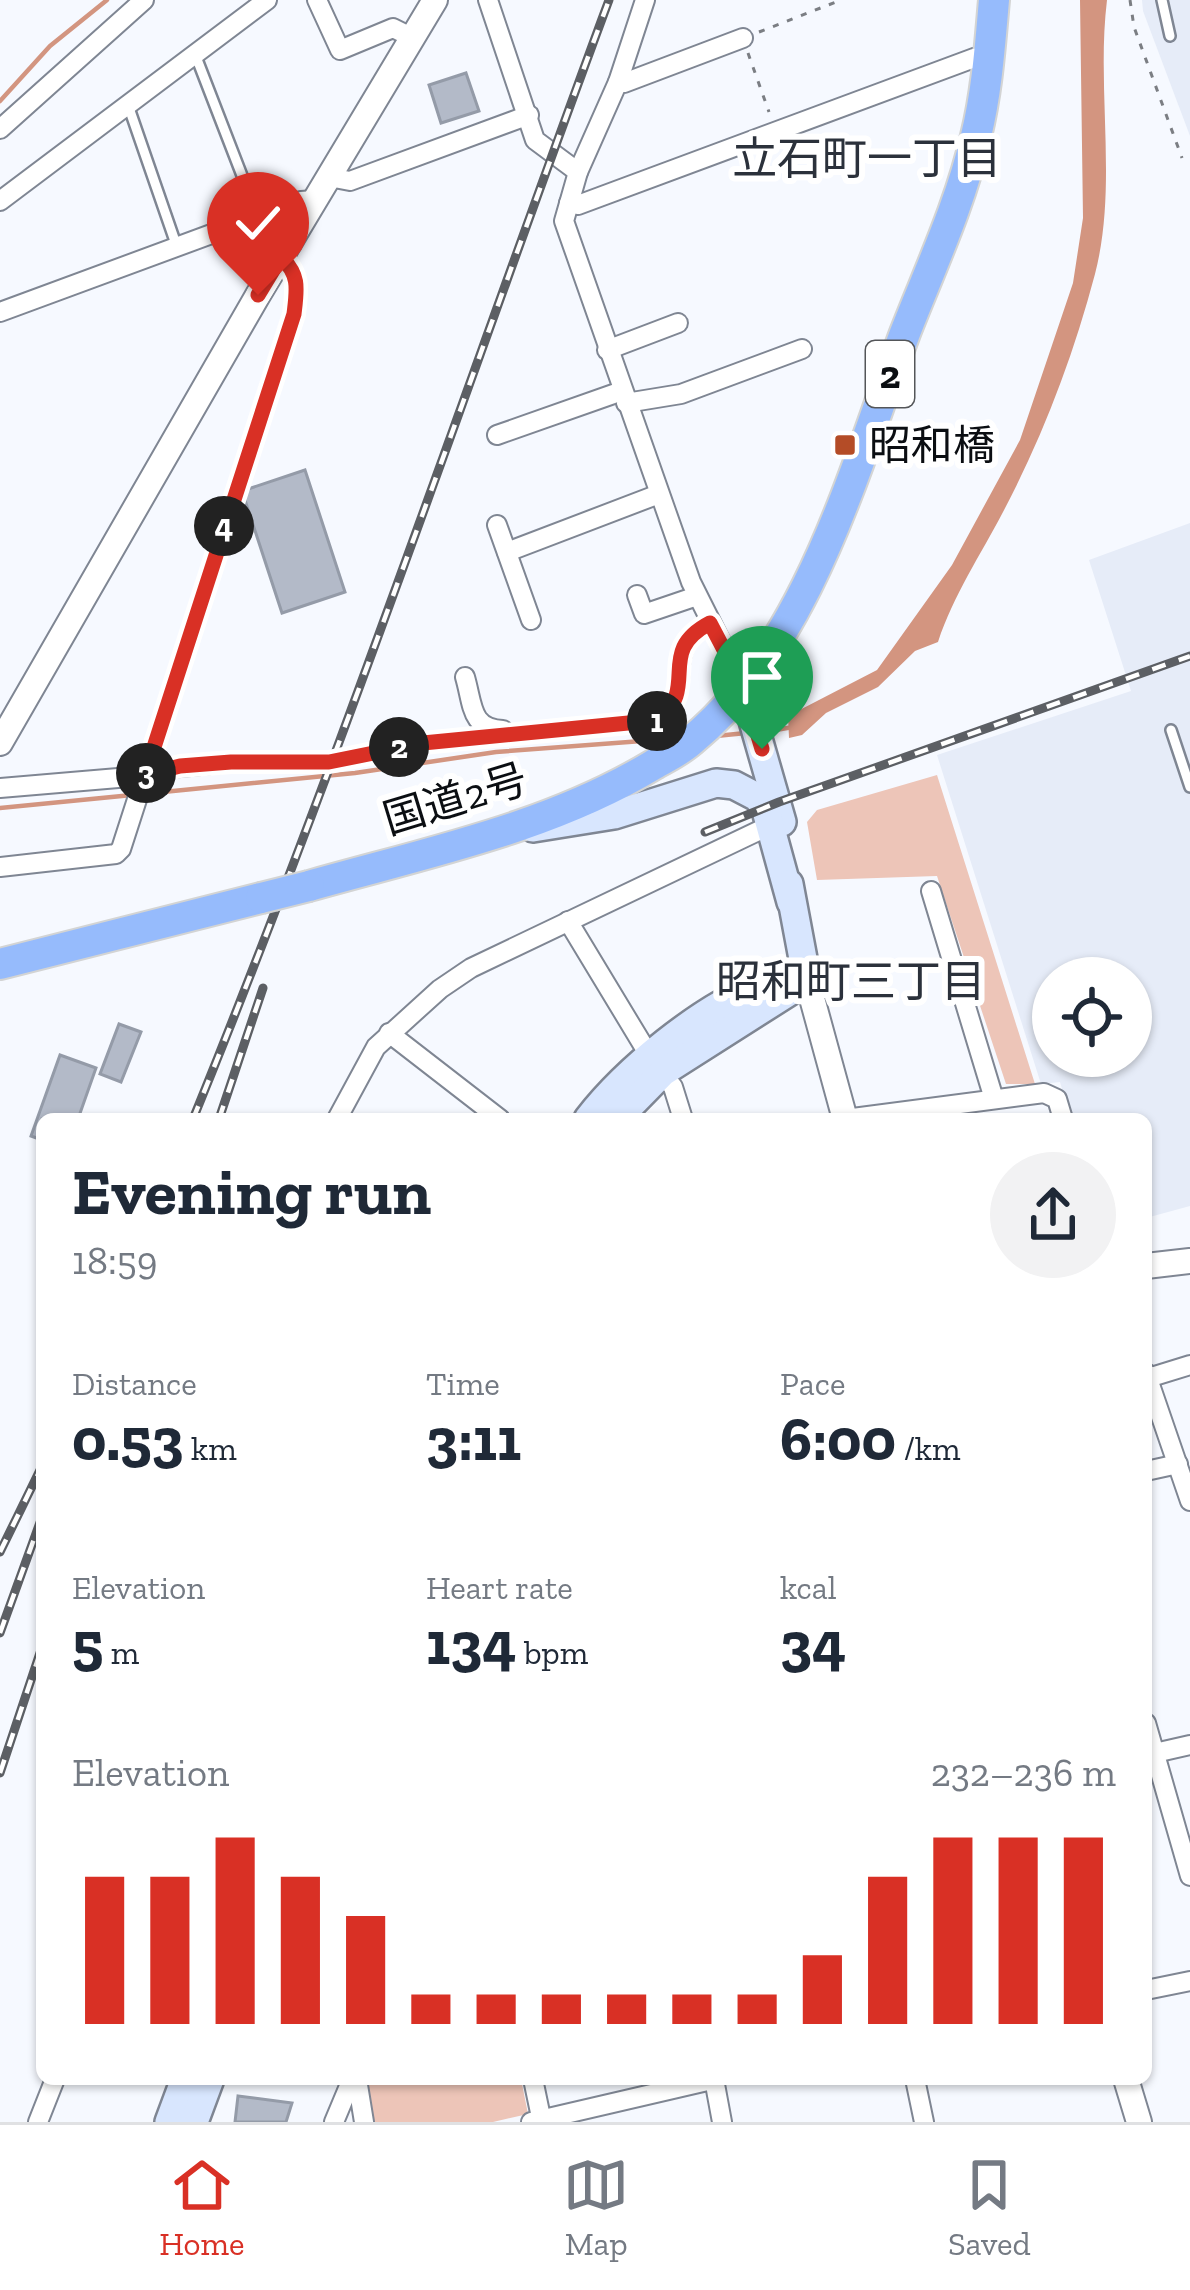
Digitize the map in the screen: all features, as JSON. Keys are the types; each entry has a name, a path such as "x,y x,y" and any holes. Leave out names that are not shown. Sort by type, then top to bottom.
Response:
{"highway":[{"name":"国道2号","path":"0,964 309,886 499,832 572,807 691,742 781,636 849,482 976,138 994,0"}],"main road":[{"path":"595,1113 656,1064 807,980 762,749 743,686"},
{"path":"499,832 614,815 716,783 734,785 757,797 776,823"},
{"path":"621,1113 656,1064"},
{"path":"169,2122 183,2085"},
{"path":"194,2122 208,2085"}],"street":[{"path":"0,129 144,0"},
{"path":"0,201 267,0"},
{"path":"317,0 340,50 393,28 413,38"},
{"path":"0,743 435,0"},
{"path":"488,0 535,140 578,172"},
{"path":"646,0 618,82 578,172 566,234 698,596 743,686"},
{"path":"618,82 743,38"},
{"path":"569,203 578,205 989,56"},
{"path":"329,177 350,182 529,115"},
{"path":"0,312 301,201 315,200"},
{"path":"0,867 116,854 121,849 294,314 298,281 281,257"},
{"path":"607,350 678,322"},
{"path":"497,435 624,397 681,394 802,349"},
{"path":"506,552 659,494"},
{"path":"497,526 531,620"},
{"path":"637,595 644,614 698,596"},
{"path":"423,743 659,720 678,698 681,649 688,635 710,623"},
{"path":"465,677 479,724 524,733"},
{"path":"0,788 140,789 180,766 305,763"},
{"path":"340,1113 376,1047 440,989 471,968 776,823"},
{"path":"931,891 994,1099"},
{"path":"568,921 673,1087 681,1113"},
{"path":"807,980 842,1113"},
{"path":"389,1033 492,1113"},
{"path":"889,1113 1044,1094 1057,1100 1061,1113"},
{"path":"1152,1265 1190,1262"},
{"path":"1152,1375 1190,1365"},
{"path":"1152,1390 1190,1502"},
{"path":"1152,1470 1178,1464"},
{"path":"1152,1754 1190,1745"},
{"path":"1152,1760 1190,1876"},
{"path":"1152,1989 1190,1982"},
{"path":"38,2122 53,2085"},
{"path":"334,2122 351,2085"},
{"path":"355,2085 364,2122"},
{"path":"534,2085 538,2121 690,2085"},
{"path":"716,2085 722,2122"},
{"path":"916,2085 923,2122"},
{"path":"1128,2085 1139,2122"}],"lane":[{"path":"1162,0 1170,36"},
{"path":"194,52 258,217"},
{"path":"127,103 134,112 177,247"},
{"path":"1171,730 1190,787"}],"path":[{"path":"775,131 743,38 841,0"},
{"path":"1130,0 1134,27 1182,158"},
{"path":"305,763 423,743"}],"shaded area":[{"path":"1080,0 1107,0 1105,206 1095,274 1056,396 938,642 915,651 878,687 826,713 802,735 789,738 788,716 877,670 952,565 1020,440 1073,283 1083,218"},
{"path":"1142,0 1190,0 1190,136 1143,11"},
{"path":"1190,523 1190,1206 1152,1216 1152,1113 1069,1113 1060,1082 1041,1084 1039,1077 1152,1077 1152,957 1032,957 1032,1056 937,755 1131,691 1089,560"},
{"path":"937,775 1035,1084 1006,1084 937,876 817,880 807,822 817,810"},
{"path":"363,2085 522,2085 528,2114 493,2122 371,2122"}],"building":[{"path":"466,73 479,111 441,123 429,85"},
{"path":"305,470 345,592 282,613 242,491"},
{"path":"119,1024 141,1032 121,1082 100,1074"},
{"path":"60,1055 96,1068 80,1113 39,1113"},
{"path":"238,2096 292,2103 286,2122 235,2122"}],"waterway":[{"path":"0,101 50,46 107,0"},
{"path":"770,731 793,727"},
{"path":"716,736 746,733"},
{"path":"143,794 355,773 496,752 669,739"},
{"path":"0,808 132,795"}],"railway":[{"path":"195,1113 354,702 609,0"},
{"path":"705,832 1190,656"},
{"path":"221,1113 263,988"},
{"path":"0,1552 36,1478"},
{"path":"0,1633 36,1534"},
{"path":"0,1773 36,1665"}],"place":[{"name":"昭和橋","path":"845,445"}],"district":[{"name":"立石町一丁目","path":"867,159"},
{"name":"昭和町三丁目","path":"851,982"}],"route":[{"path":"258,295 281,257 298,281 294,314 145,775 160,769 231,762 329,762 423,743 659,720 678,698 681,649 688,635 710,623 743,686 762,749"}]}
